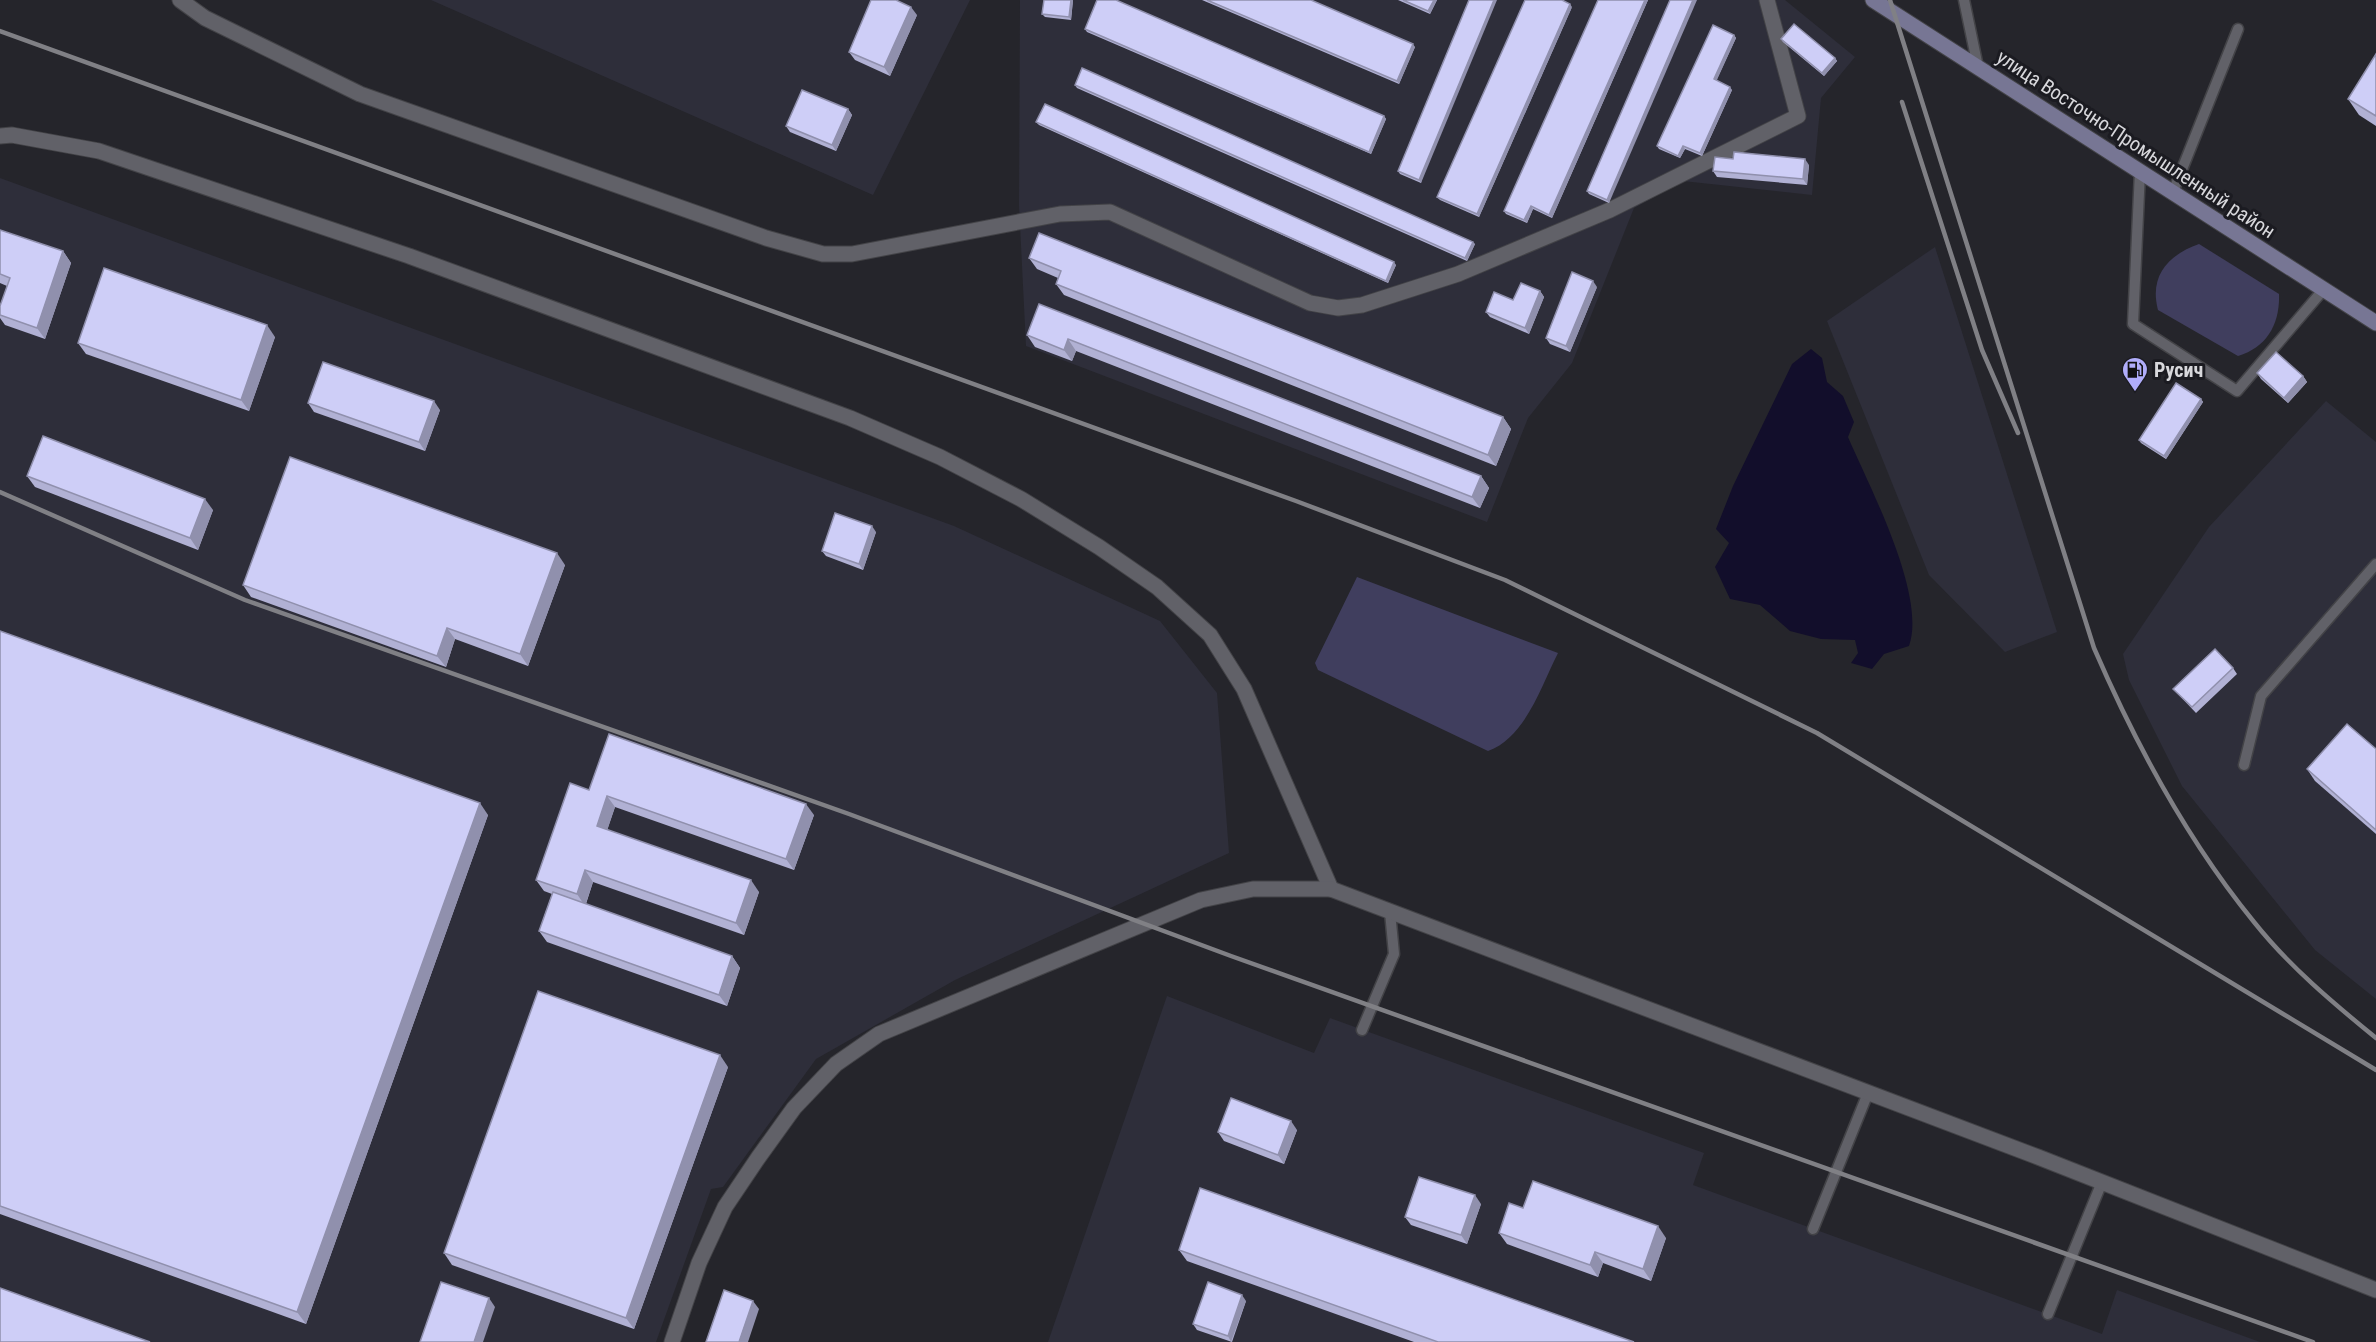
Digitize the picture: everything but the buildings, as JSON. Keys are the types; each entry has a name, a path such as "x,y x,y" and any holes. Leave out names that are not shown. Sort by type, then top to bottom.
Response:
{"street":[{"path":"180,0 205,18 360,94 755,234 823,254 852,254 1060,214 1110,212 1310,303 1338,308 1362,305 1458,274 1610,210 1798,116 1767,0"},
{"name":"улица Восточно-Промышленный район","path":"1873,0 2376,323"},
{"path":"0,136 12,135 99,151 409,256 850,418 940,457 1021,499 1100,547 1157,587 1210,635 1244,689 1331,889"},
{"path":"672,1342 699,1263 725,1207 794,1108 836,1064 879,1034 1201,900 1253,889 1331,889 2102,1182 2376,1290"}],"lane":[{"path":"1964,0 1978,67"},
{"path":"2174,192 2238,29"},
{"path":"2140,171 2133,324 2199,367 2237,391 2324,290"},
{"path":"2244,765 2261,696 2376,564"},
{"path":"1362,1030 1394,954 1390,912"},
{"path":"1814,1229 1868,1093"},
{"path":"2048,1314 2102,1182"}],"shaded area":[{"path":"431,0 970,0 873,195"},
{"path":"1020,0 1785,0 1855,57 1821,98 1812,195 1683,181 1634,208 1572,363 1528,418 1487,522 1026,346 1019,205"},
{"path":"0,178 954,526 1160,621 1217,693 1229,853 955,980 816,1059 723,1187 711,1189 656,1342 0,1342"},
{"path":"2199,244 2279,294 2277,315 2270,333 2257,347 2238,356 2158,310 2156,287 2164,268 2178,254"},
{"path":"1935,247 2057,632 2005,652 1929,575 1827,321"},
{"path":"1811,349 1822,358 1827,382 1843,396 1854,422 1848,437 1893,541 1910,599 1912,624 1909,646 1884,654 1872,669 1851,663 1858,653 1855,640 1821,639 1790,631 1760,605 1730,599 1715,567 1729,543 1716,529 1733,486 1792,364"},
{"path":"2326,401 2376,442 2376,999 2315,950 2182,786 2129,680 2123,654 2209,527"},
{"path":"1357,577 1558,653 1531,709 1513,734 1488,751 1318,670 1315,663"},
{"path":"1167,996 1314,1053 1330,1018 1704,1153 1693,1185 2102,1334 2117,1290 2260,1342 1048,1342"}],"railway":[{"path":"1890,0 2094,648 2110,684 2165,791 2230,891 2254,922 2297,969 2376,1038"},
{"path":"0,31 1296,501 1505,580 1817,733 2376,1070"},
{"path":"1902,102 1982,350 2018,433"},
{"path":"0,492 245,600 849,814 1231,956 2313,1342"}],"place":[{"name":"Русич","path":"2135,393"}]}
